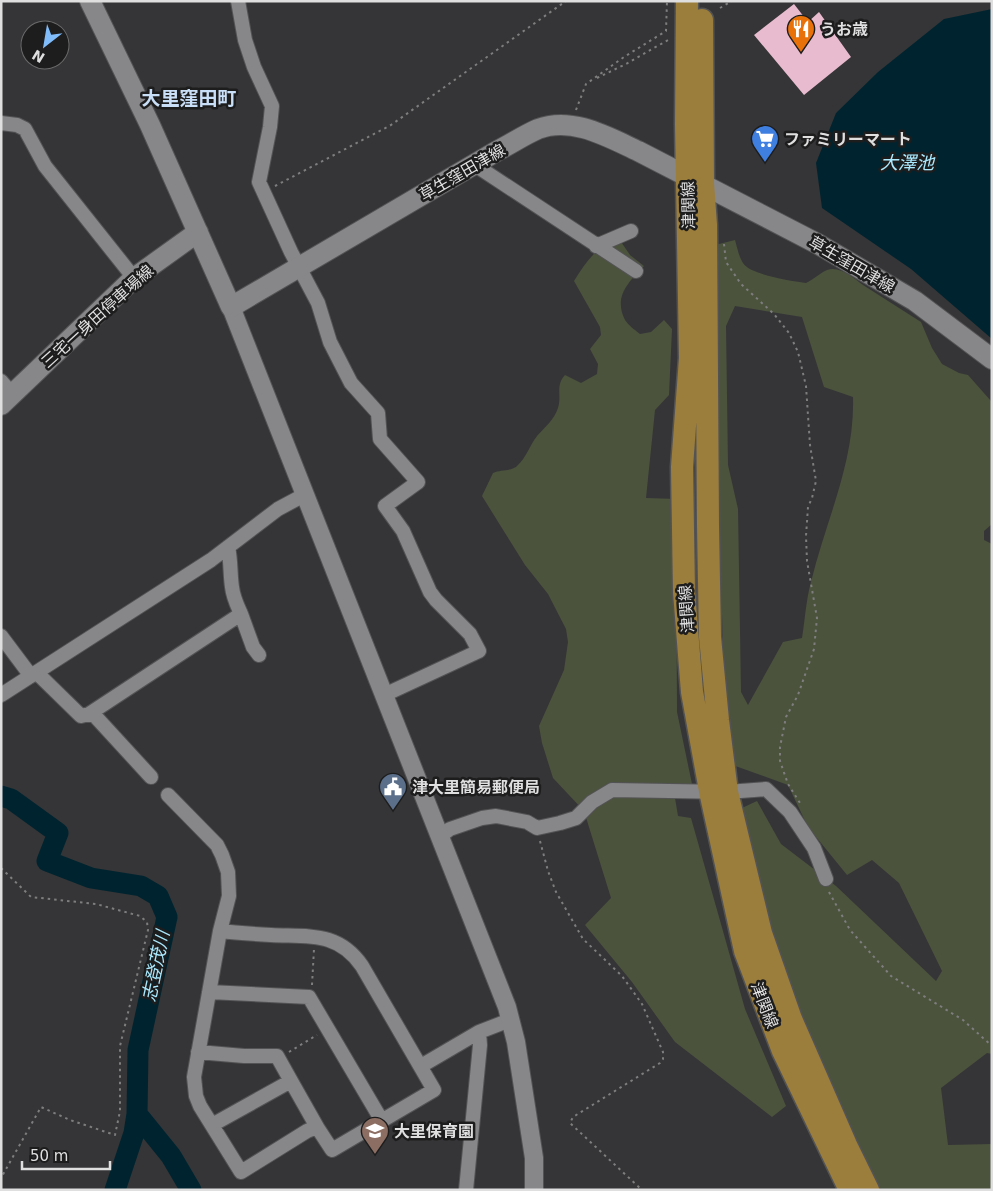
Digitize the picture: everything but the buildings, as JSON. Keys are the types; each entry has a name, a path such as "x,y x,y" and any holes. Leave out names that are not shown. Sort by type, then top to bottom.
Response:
{"main road":[{"path":"90,1 150,125 231,307"},
{"name":"津関線","path":"687,1 695,179 706,225 710,637 718,720 718,792 745,951 783,1051 850,1190"},
{"name":"津関線","path":"695,179 711,5"},
{"name":"草生窪田津線","path":"231,307 540,128 570,124 609,138 695,179 818,244 915,301 992,360"},
{"name":"三宅一身田停車場線","path":"5,394 134,278 198,232"},
{"name":"津関線","path":"718,792 761,933 791,1019 846,1145 868,1190"}],"street":[{"path":"238,1 245,40 254,67 272,106 270,127 259,182 299,268 318,303 330,342 350,383 378,413 380,439 418,482 385,506 403,531 430,592 470,634 479,651 384,695"},
{"path":"1,123 17,125 25,129 45,166 134,278"},
{"path":"475,165 636,271"},
{"path":"596,246 630,231"},
{"path":"231,307 306,494 420,789 488,956 510,1020 516,1042 534,1158 534,1190"},
{"path":"1,695 170,587 228,547 278,509 306,494"},
{"path":"228,547 231,559 234,599 259,655"},
{"path":"1,636 34,675 81,716 89,714 241,614"},
{"path":"89,714 95,716 151,777"},
{"path":"440,836 450,829 482,818 496,816 526,822 537,828 560,823 576,818 592,802 612,790 718,792 766,789 790,812 814,848 826,879"},
{"path":"168,795 217,845 228,872 229,896 220,932 194,1077 196,1096 200,1106 241,1172 307,1131 317,1127"},
{"path":"198,1052 244,1056 277,1056 332,1150 434,1090 356,958 344,947 335,942 314,936 220,932"},
{"path":"209,992 309,996 382,1121"},
{"path":"421,1066 479,1032 510,1020"},
{"path":"466,1190 480,1045 479,1032"},
{"path":"212,1125 290,1081"}],"path":[{"path":"264,192 391,125 566,1"},
{"path":"570,124 586,84 624,57 666,31 667,1"},
{"path":"711,5 732,1"},
{"path":"592,80 626,64 668,40"},
{"path":"724,243 726,262 742,284 774,314 789,333 798,352 806,386 810,445 816,481 808,507 807,562 817,618 814,649 798,695 786,717 780,761 788,784 803,810"},
{"path":"537,828 548,871 556,892 583,939 622,976 636,995 648,1016 663,1052 663,1060 573,1117 570,1123 642,1190"},
{"path":"1,868 32,897 96,904 140,916 147,922 148,930 120,1046 120,1111 115,1135 70,1120 41,1106 1,1178"},
{"path":"826,879 830,894 850,930 891,976 963,1020 992,1046"},
{"path":"309,996 312,990 314,936"},
{"path":"277,1056 287,1053 328,1029"}],"green space":[{"path":"619,239 630,255 644,266 624,290 621,304 625,320 640,334 651,332 664,320 672,329 669,395 655,410 646,498 676,499 677,712 692,784 675,798 678,816 691,818 745,1009 786,1106 772,1117 675,1042 632,982 585,925 611,898 584,811 553,778 542,743 539,726 564,670 568,642 566,629 548,594 525,565 482,496 493,473 516,467 537,436 552,420 558,408 560,383 565,375 581,383 597,374 598,364 590,349 601,335 600,327 574,281 587,261 598,250"},
{"path":"735,240 740,258 747,267 754,271 782,279 806,283 827,270 836,269 846,273 921,322 932,348 942,364 959,373 968,375 991,401 992,524 984,531 984,540 992,544 992,1054 987,1053 941,1088 948,1145 992,1144 992,1190 881,1190 829,1083 765,921 742,808 757,801 781,844 836,886 936,981 942,971 899,883 872,860 847,875 808,827 788,785 727,763 717,466 715,245","holes":["735,306 802,317 824,387 853,397 849,445 845,468 809,589 802,638 783,642 748,705 741,692 738,509 728,465 726,326"]}],"water":[{"name":"大澤池","path":"992,9 992,339 911,269 822,208 816,163 836,113 878,72 944,19"}],"waterway":[{"name":"志登茂川","path":"1,796 11,799 58,833 47,861 91,878 141,886 158,896 167,917 138,1050 137,1114 134,1133 115,1190"},
{"path":"137,1114 171,1156 191,1190"}],"place":[{"name":"うお歳","path":"801,53"},
{"name":"ファミリーマート","path":"765,163"},
{"name":"津大里簡易郵便局","path":"393,811"},
{"name":"大里保育園","path":"375,1155"}],"district":[{"name":"大里窪田町","path":"189,98"}]}
